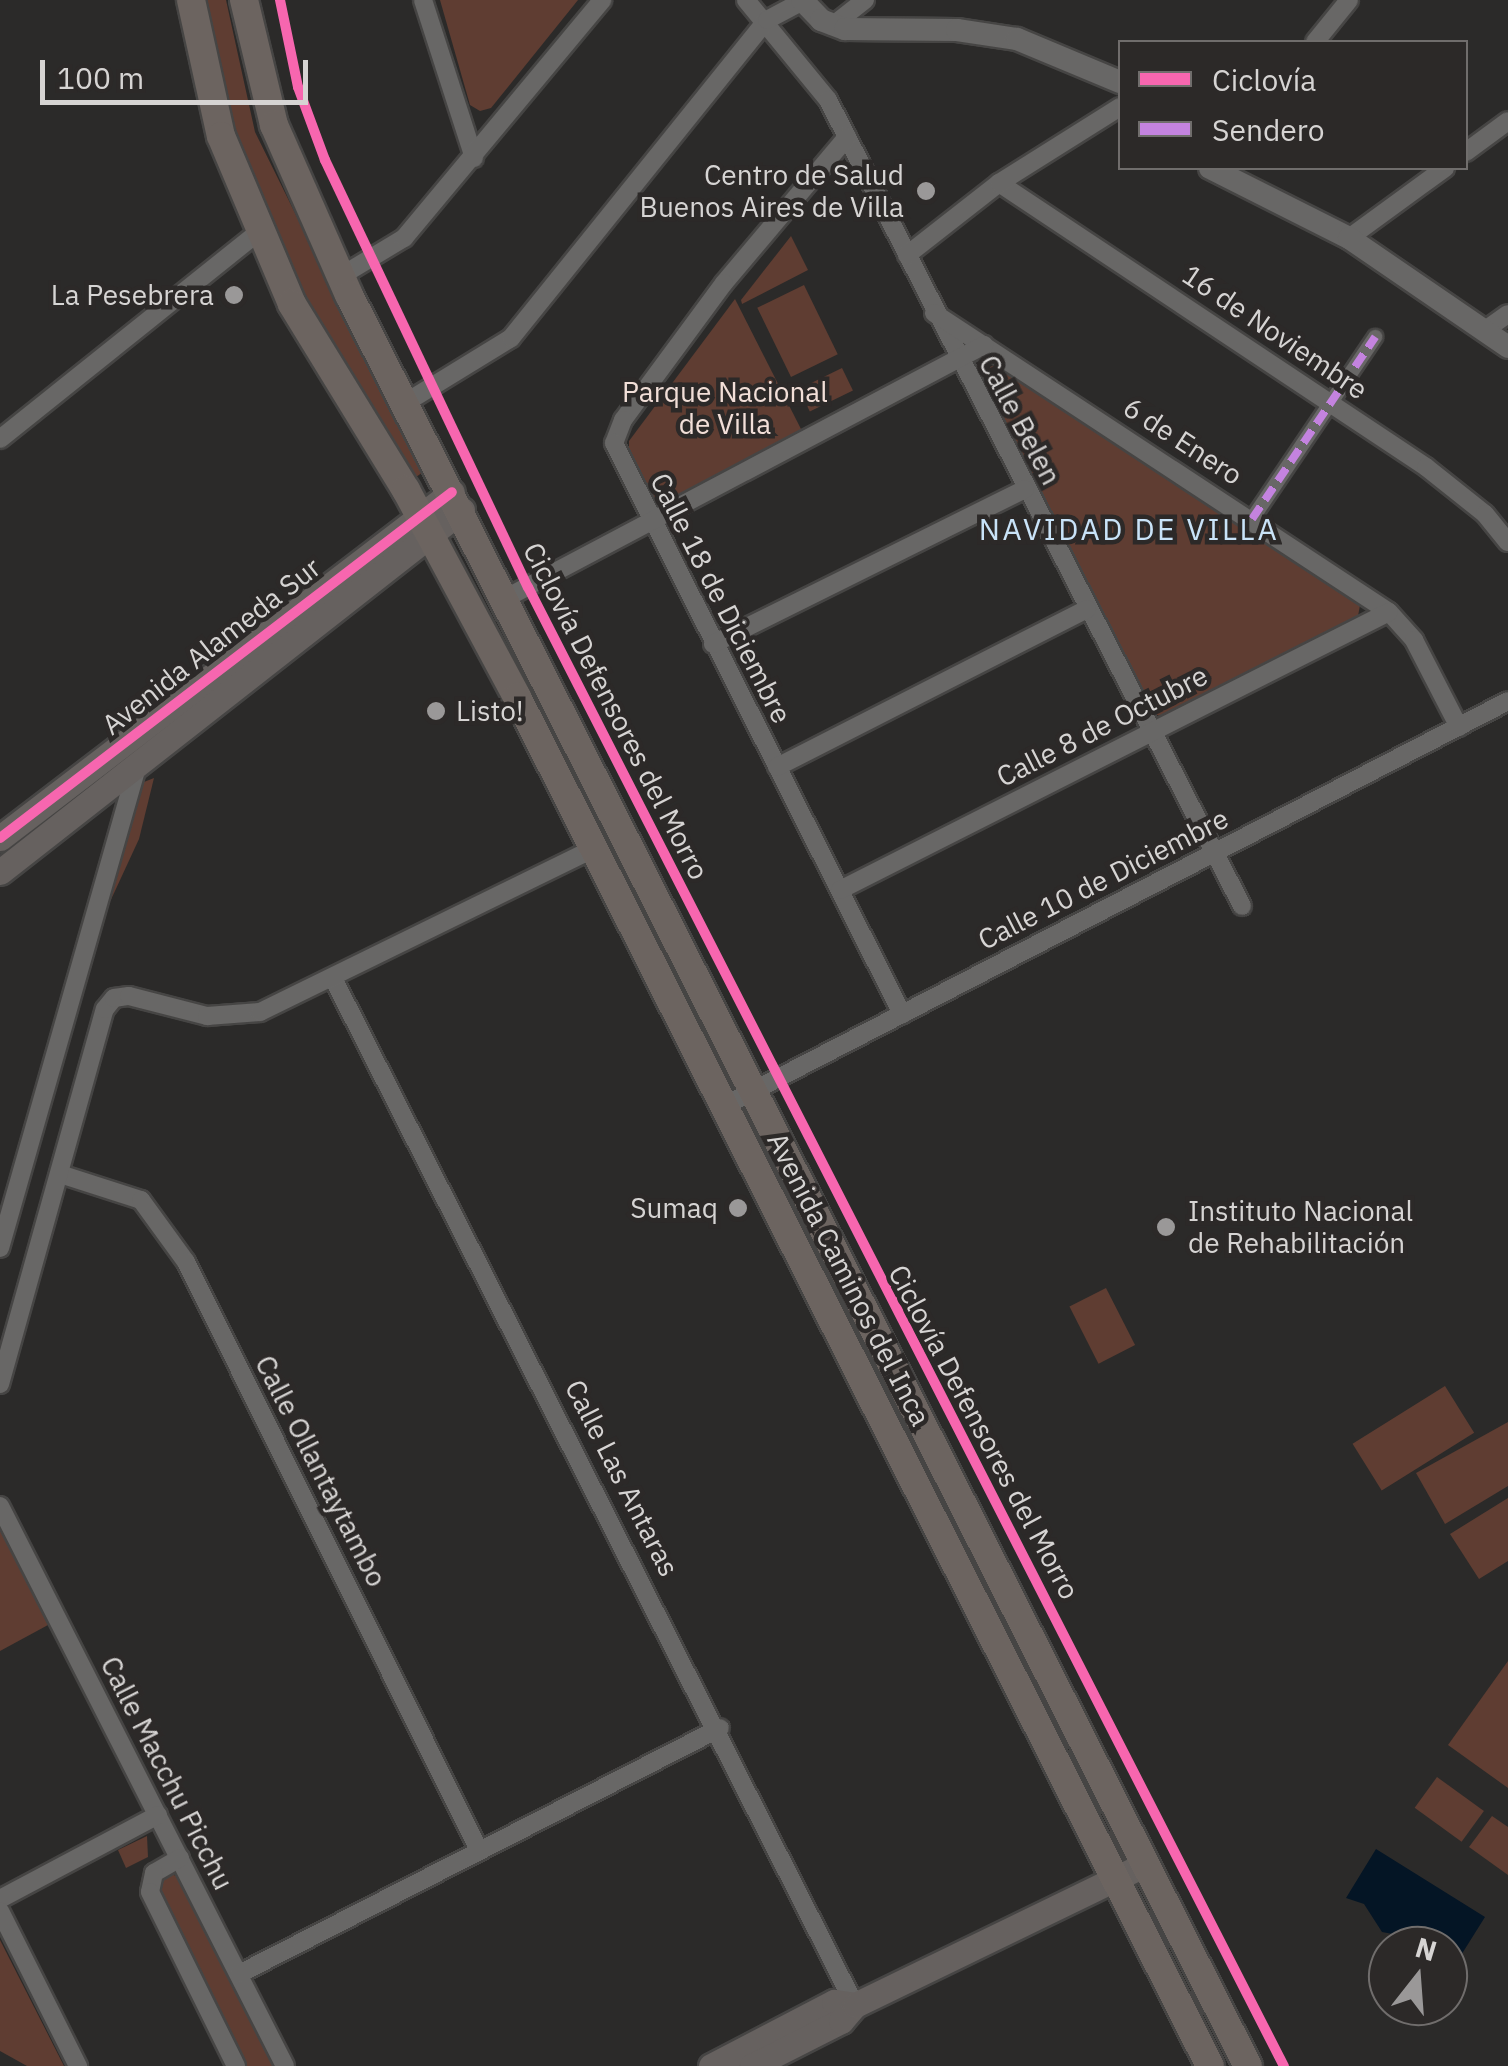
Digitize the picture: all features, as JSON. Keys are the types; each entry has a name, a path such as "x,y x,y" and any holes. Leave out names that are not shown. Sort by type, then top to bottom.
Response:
{"main road":[{"name":"Avenida Caminos del Inca","path":"191,0 221,136 258,232 326,366 424,523 1210,2066"},
{"name":"Avenida Caminos del Inca","path":"244,0 274,126 341,276 1248,2066"},
{"name":"Avenida Alameda Sur","path":"0,838 457,501"},
{"name":"Avenida Alameda Sur","path":"0,872 137,767 424,523"},
{"path":"752,2066 841,2021 856,2005 1145,1864"},
{"path":"711,2066 834,2002 856,2005"}],"street":[{"path":"423,0 474,158"},
{"path":"341,276 404,238 602,0"},
{"name":"Calle Belen","path":"746,0 807,68 847,137 959,364 1242,906"},
{"path":"832,26 865,0"},
{"path":"1316,40 1349,0"},
{"path":"405,403 512,338 767,20 802,1 832,26 1017,39 1118,81"},
{"path":"907,255 999,183 1118,108"},
{"path":"1468,151 1508,121"},
{"name":"Calle 18 de Diciembre","path":"847,137 724,283 616,432 616,452 902,1014"},
{"path":"1214,170 1349,238 1488,328 1508,347"},
{"path":"1349,238 1441,170"},
{"name":"16 de Noviembre","path":"999,183 1330,402 1470,502 1508,542"},
{"path":"0,414 4,436 258,232"},
{"name":"6 de Enero","path":"933,312 1389,612 1414,640 1459,727"},
{"path":"1488,328 1508,314"},
{"path":"1252,519 1375,337"},
{"path":"506,598 959,364 984,345"},
{"path":"713,644 1025,489"},
{"path":"777,767 1087,609"},
{"name":"Calle 8 de Octubre","path":"840,890 1389,612"},
{"name":"Calle 10 de Diciembre","path":"724,1106 1508,701"},
{"path":"0,1248 137,767"},
{"path":"0,1384 104,1008 114,998 129,996 232,1018 334,980 593,849"},
{"name":"Calle Las Antaras","path":"334,980 720,1728 856,2005"},
{"name":"Calle Ollantaytambo","path":"60,1174 140,1200 186,1262 479,1850"},
{"name":"Calle Macchu Picchu","path":"0,1506 285,2066"},
{"path":"239,1974 720,1728"},
{"path":"0,1898 158,1814"},
{"path":"180,1858 154,1873 150,1892 236,2066"},
{"path":"0,1911 78,2066"}],"green space":[{"path":"207,0 226,0 255,132 423,472 412,480 312,315 280,245 237,140"},
{"path":"440,0 578,0 491,108 480,111 470,105"},
{"path":"791,236 808,270 742,304 741,300"},
{"path":"804,285 838,354 791,377 757,308"},
{"name":"Parque Nacional de Villa","path":"735,299 803,433 655,509 629,457 629,441"},
{"path":"1000,363 1361,600 1358,616 1163,717 1151,713 988,386 990,367"},
{"path":"842,368 853,390 810,412 799,389"},
{"path":"154,778 139,839 96,932 144,782"},
{"path":"1106,1288 1135,1345 1099,1364 1069,1307"},
{"path":"1445,1386 1474,1433 1382,1490 1353,1444"},
{"path":"1508,1422 1508,1486 1445,1524 1416,1473"},
{"path":"1508,1498 1508,1561 1479,1579 1450,1534"},
{"path":"0,1528 48,1625 0,1651"},
{"path":"1508,1661 1508,1788 1448,1745"},
{"path":"1437,1777 1484,1811 1462,1842 1415,1808"},
{"path":"1492,1816 1508,1827 1508,1875 1469,1847"},
{"path":"147,1836 148,1857 126,1868 118,1850"},
{"path":"163,1876 178,1877 274,2066 243,2066 157,1892"},
{"path":"0,1940 64,2066 27,2066 0,2051"}],"water":[{"path":"1376,1849 1485,1917 1468,1944 1468,1926 1378,1926 1364,1904 1346,1898"}],"marked path":[{"path":"1252,519 1375,337"}],"cycle path":[{"name":"Ciclovía Defensores del Morro","path":"280,0 298,87 325,160 528,587 1284,2066"},
{"path":"0,838 452,492"}],"place":[{"name":"Centro de Salud Buenos Aires de Villa","path":"926,191"},
{"name":"La Pesebrera","path":"234,295"},
{"name":"Listo!","path":"436,711"},
{"name":"Sumaq","path":"738,1208"},
{"name":"Instituto Nacional de Rehabilitación","path":"1166,1227"}],"district":[{"name":"NAVIDAD DE VILLA","path":"1129,529"}]}
